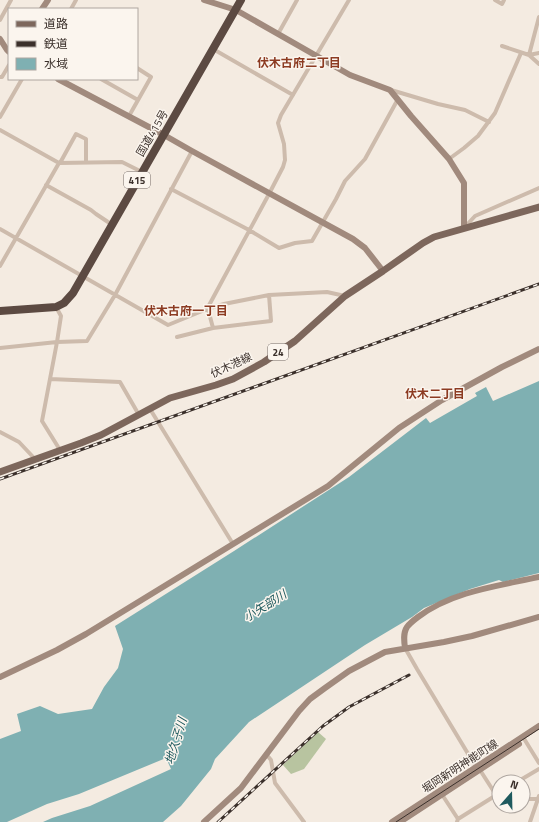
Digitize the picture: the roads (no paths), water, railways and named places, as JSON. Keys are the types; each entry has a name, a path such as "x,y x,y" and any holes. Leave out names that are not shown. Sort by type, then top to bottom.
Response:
{"highway":[{"name":"国道415号","path":"56,307 64,303 73,293 241,0"},
{"path":"0,311 56,307"}],"main road":[{"name":"伏木港線","path":"0,472 103,434 170,398 233,379 264,362 295,341 345,296 434,237 539,207"}],"street":[{"path":"0,20 11,0"},
{"path":"204,0 236,10 350,75 390,90 465,110 489,122"},
{"path":"278,34 297,0"},
{"path":"213,328 207,309 283,167 285,160 284,144 278,123 281,115 349,0"},
{"path":"495,0 502,4 504,0"},
{"path":"529,55 539,18"},
{"path":"0,39 8,51"},
{"path":"502,46 529,55 539,54"},
{"path":"213,50 293,96"},
{"path":"448,159 478,136 489,122 496,111 521,53"},
{"path":"529,55 539,64"},
{"path":"0,77 8,66"},
{"path":"128,116 152,77 138,69"},
{"path":"0,117 21,80"},
{"path":"60,80 164,135 353,239 365,248 383,271"},
{"path":"103,80 138,100"},
{"path":"390,90 448,159 464,183 464,228"},
{"path":"171,189 249,230 279,248 312,241 345,182 365,159 398,99"},
{"path":"0,130 60,163 122,162 142,172"},
{"path":"0,266 76,134 86,139 86,162"},
{"path":"0,348 57,342 87,341 115,295 192,151"},
{"path":"46,185 91,210 112,224"},
{"path":"464,228 475,216 539,188"},
{"path":"0,229 168,325 207,309 269,295 327,292 345,296"},
{"path":"177,337 213,328 271,321 269,295"},
{"path":"56,307 61,316 42,421 60,450"},
{"path":"0,677 57,650 86,634 328,486 400,428 442,400 502,367 539,349"},
{"path":"50,379 120,382 139,415"},
{"path":"150,409 233,544"},
{"path":"0,432 19,442 35,459"},
{"path":"491,786 478,768 405,648 404,637 406,628 411,622 429,609 458,596 539,577"},
{"path":"204,822 241,788 299,711 310,699 349,670 386,652 458,639 539,617"},
{"name":"堀岡新明神能町線","path":"524,739 539,726"},
{"name":"堀岡新明神能町線","path":"392,822 539,731"},
{"path":"524,739 539,763"},
{"path":"266,754 271,760 275,783 304,822"},
{"path":"440,793 457,821 491,799"},
{"name":"堀岡新明神能町線","path":"400,822 440,793"},
{"path":"530,822 539,798"}],"water":[{"path":"539,381 539,573 503,582 499,580 470,589 424,608 412,617 365,645 249,722 215,759 211,769 181,806 163,822 43,822 90,806 171,769 166,758 79,794 47,804 7,822 0,822 0,739 21,731 17,714 40,706 58,714 92,709 104,687 118,668 123,649 115,626 349,477 426,418 430,423 477,396 475,393 486,387 493,401"}],"tram line":[{"path":"396,822 539,729"}],"railway":[{"path":"0,479 539,284"},
{"path":"218,822 323,726 349,707 409,675"}],"district":[{"name":"伏木古府二丁目","path":"299,63"},
{"name":"伏木古府一丁目","path":"186,311"},
{"name":"伏木二丁目","path":"435,394"}],"water label":[{"name":"小矢部川","path":"265,606"},
{"name":"地久子川","path":"176,741"}]}
